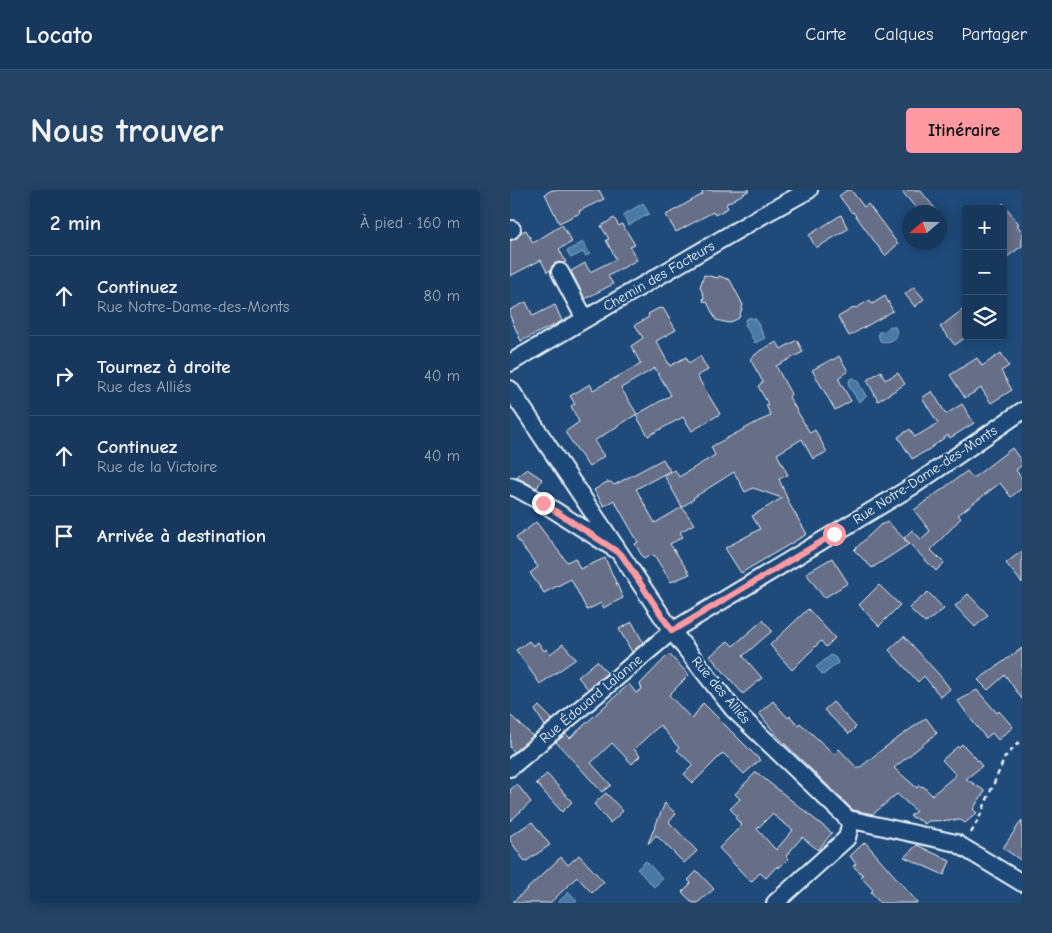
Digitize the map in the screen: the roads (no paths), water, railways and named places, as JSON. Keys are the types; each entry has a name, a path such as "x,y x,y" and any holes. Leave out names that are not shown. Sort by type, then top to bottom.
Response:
{"street":[{"name":"Chemin des Facteurs","path":"510,363 809,190"},
{"path":"560,272 585,319"},
{"name":"Rue des Alliés","path":"510,389 672,631 733,709 848,819"},
{"name":"Rue Notre-Dame-des-Monts","path":"672,631 913,486 1022,411"},
{"path":"510,486 543,503 621,554"},
{"name":"Rue Édouard Lalanne","path":"510,768 672,631"},
{"path":"848,819 956,843 1022,883"},
{"path":"775,903 847,838 850,825 848,819"}],"water":[{"path":"643,203 649,214 629,225 623,215"},
{"path":"583,242 590,254 585,256 583,252 571,258 567,251"},
{"path":"751,317 752,319 755,318 765,338 755,343 745,324 745,320"},
{"path":"890,326 895,327 897,331 896,337 888,342 880,341 879,332 884,331"},
{"path":"850,379 857,380 866,396 859,402 848,385"},
{"path":"831,655 836,658 838,663 823,675 816,667"},
{"path":"646,861 663,879 654,887 637,869"},
{"path":"569,892 577,901 575,903 557,903"}]}
